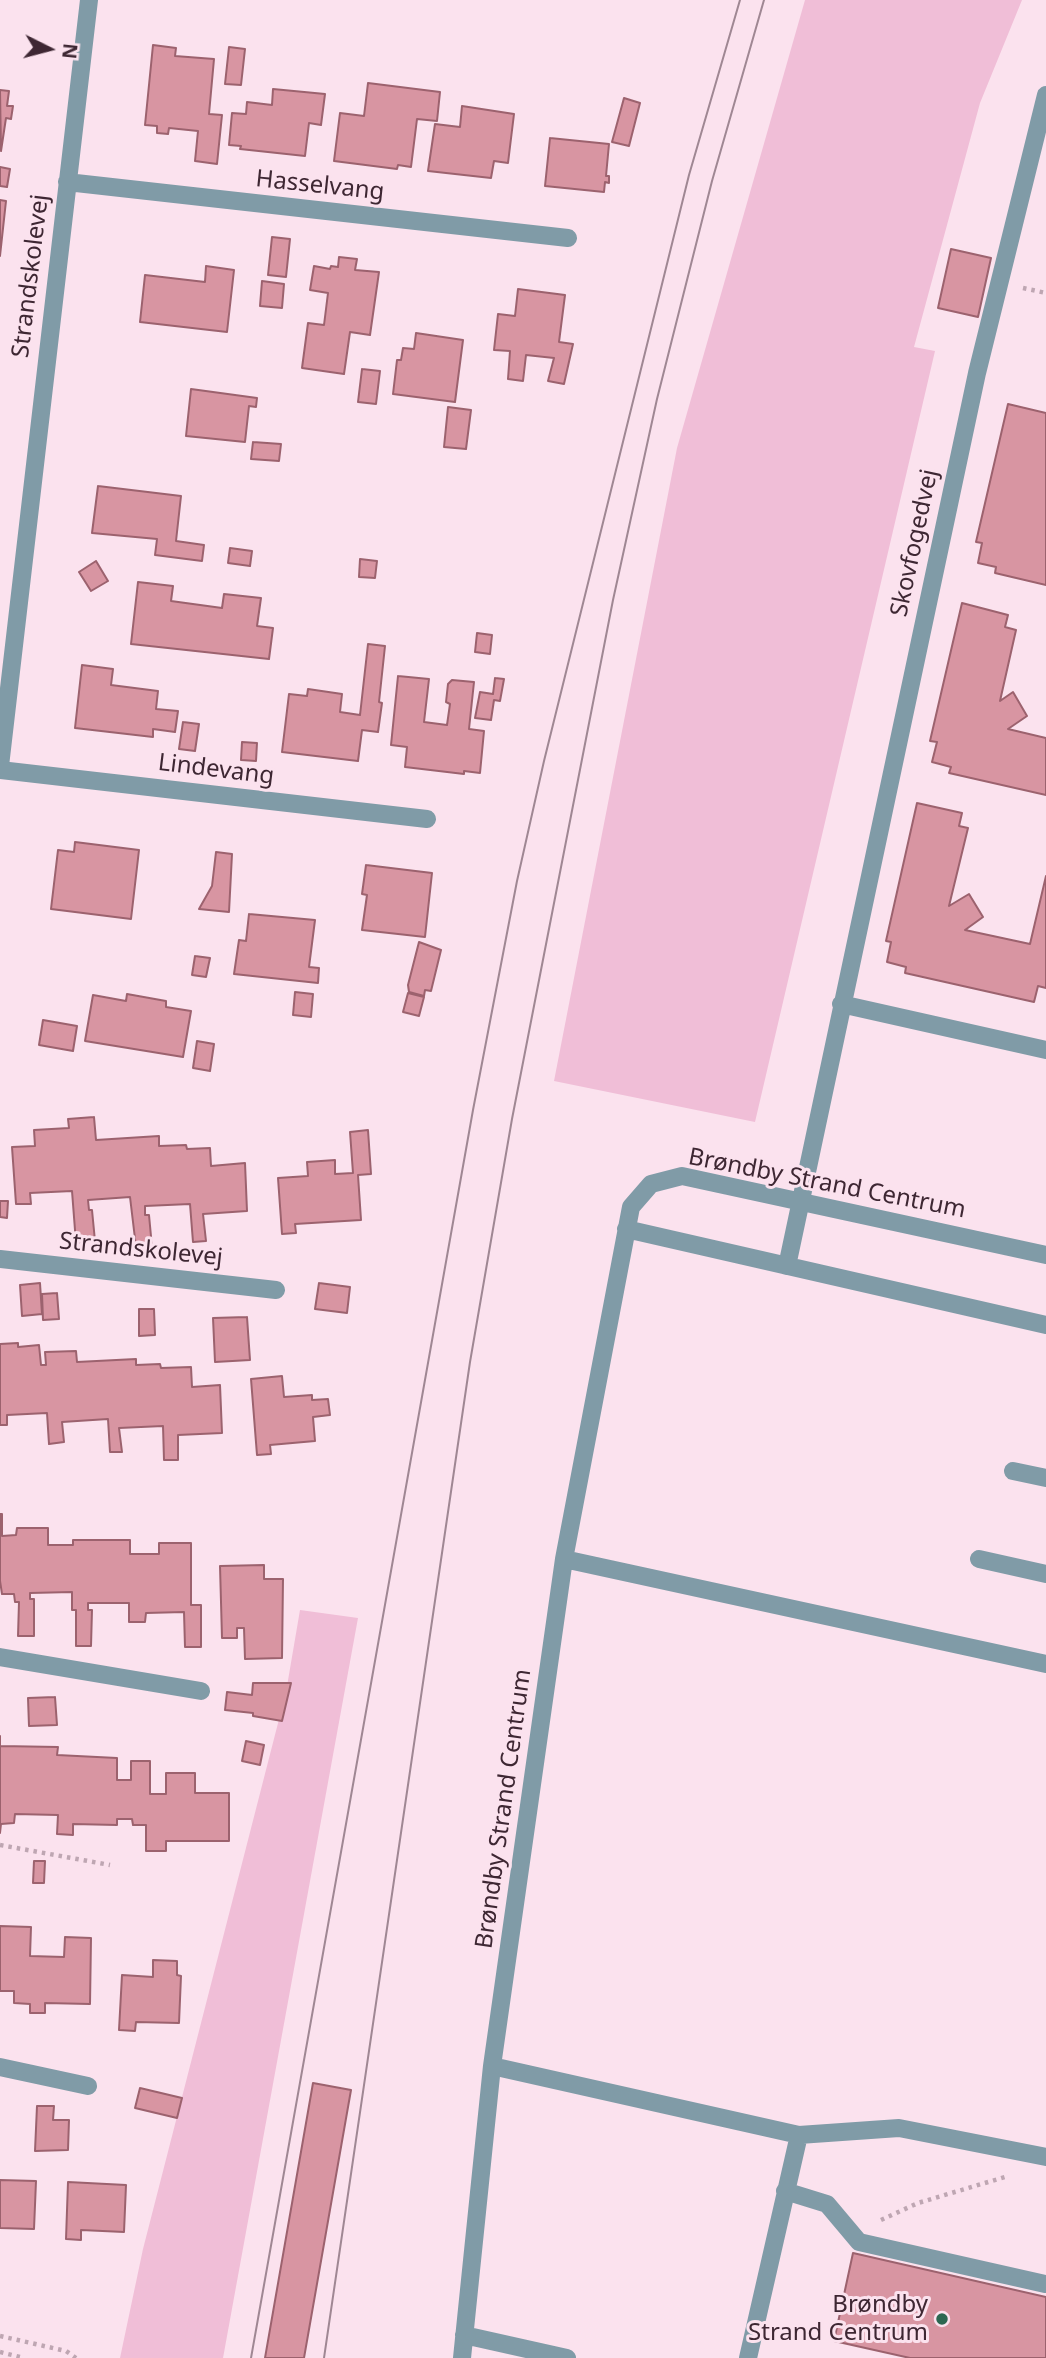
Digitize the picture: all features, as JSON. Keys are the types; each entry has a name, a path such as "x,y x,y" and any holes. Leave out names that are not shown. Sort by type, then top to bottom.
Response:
{"street":[{"name":"Strandskolevej","path":"0,768 89,0"},
{"name":"Skovfogedvej","path":"787,1266 977,373 1046,95"},
{"name":"Hasselvang","path":"67,182 568,238"},
{"name":"Lindevang","path":"0,768 427,820"},
{"path":"841,1004 1046,1050"},
{"name":"Brøndby Strand Centrum","path":"462,2358 492,2066 564,1559 631,1207 651,1184 682,1176 1046,1255"},
{"path":"626,1229 1046,1325"},
{"name":"Strandskolevej","path":"0,1259 276,1290"},
{"path":"1013,1471 1046,1478"},
{"path":"564,1559 1046,1664"},
{"path":"979,1559 1046,1574"},
{"path":"0,1657 201,1692"},
{"path":"492,2066 799,2134 899,2128 1046,2157"},
{"path":"0,2067 88,2086"},
{"path":"748,2358 799,2134"},
{"path":"785,2191 827,2204 859,2242 1045,2284"},
{"path":"464,2335 567,2358"}],"path":[{"path":"0,1845 110,1865"},
{"path":"851,2233 918,2203 1006,2177"},
{"path":"0,2336 66,2351 76,2358"},
{"path":"0,2352 24,2358"}],"shaded area":[{"path":"805,0 1022,0 980,103 914,347 935,351 755,1122 554,1081 677,448"},
{"path":"300,1610 358,1618 223,2358 120,2358 143,2249 286,1692"}],"building":[{"path":"153,45 176,48 175,56 214,59 209,114 222,115 217,164 195,161 198,131 169,128 168,134 157,133 157,126 145,125"},
{"path":"229,47 245,49 241,85 225,84"},
{"path":"368,83 440,92 437,121 417,119 411,167 398,165 397,169 334,161 340,113 364,116"},
{"path":"273,89 325,94 321,125 309,123 305,156 240,149 241,146 229,145 232,113 246,114 247,102 272,105"},
{"path":"0,90 9,91 7,106 13,106 11,119 6,118 1,151"},
{"path":"624,98 640,103 629,146 612,142"},
{"path":"462,106 514,114 508,163 494,161 491,178 428,171 435,124 460,127"},
{"path":"550,138 609,144 606,176 609,176 609,183 605,182 604,192 545,186"},
{"path":"0,167 10,169 7,187 0,186"},
{"path":"0,200 6,201 0,256"},
{"path":"272,237 290,239 286,277 268,275"},
{"path":"951,249 991,258 978,317 938,308"},
{"path":"339,257 357,259 355,270 379,272 370,335 350,332 344,374 302,368 308,323 324,325 328,293 310,290 314,266 330,269 331,266 338,267"},
{"path":"206,266 234,270 227,332 140,322 145,275 205,282"},
{"path":"262,281 284,284 282,308 260,306"},
{"path":"518,289 565,295 559,342 573,344 564,384 548,381 554,358 526,355 523,381 508,379 510,351 494,350 498,314 515,316"},
{"path":"416,333 463,340 455,402 393,394 397,360 401,360 403,348 414,349"},
{"path":"362,369 380,371 376,404 358,402"},
{"path":"191,389 257,398 256,407 249,406 245,442 186,436"},
{"path":"1008,404 1046,413 1046,585 995,573 996,567 978,563 982,543 976,542"},
{"path":"448,407 471,410 466,449 444,447"},
{"path":"253,442 281,444 279,461 251,459"},
{"path":"98,486 181,496 176,541 204,545 202,561 155,555 157,539 92,533"},
{"path":"230,548 252,551 250,566 228,563"},
{"path":"360,559 377,561 375,578 359,577"},
{"path":"96,561 108,581 91,591 79,572"},
{"path":"138,582 173,586 171,601 222,608 224,594 261,598 257,626 273,628 269,659 131,644"},
{"path":"962,603 1008,615 1005,627 1016,630 1000,701 1013,692 1027,716 1008,729 1046,738 1046,795 949,773 951,767 932,762 937,742 930,741"},
{"path":"477,633 492,635 490,654 475,652"},
{"path":"368,644 385,646 379,702 382,703 378,732 362,730 358,761 282,752 289,694 307,696 308,689 342,694 340,712 360,715"},
{"path":"82,665 113,669 111,685 158,691 156,709 178,711 175,732 153,729 153,737 75,728"},
{"path":"398,676 429,679 424,722 447,725 450,704 446,702 448,684 452,680 474,682 469,729 484,731 480,773 464,771 464,774 405,767 407,747 391,745"},
{"path":"495,678 504,679 500,701 494,700 491,720 475,718 480,692 493,694"},
{"path":"183,722 199,724 195,751 179,749"},
{"path":"242,742 257,743 256,761 241,760"},
{"path":"917,803 962,813 959,826 968,828 949,906 969,894 983,917 965,930 1030,944 1046,876 1046,988 1038,986 1034,1002 905,973 906,967 887,962 891,942 886,941"},
{"path":"75,842 139,850 131,919 51,909 58,850 74,852"},
{"path":"216,852 232,854 229,912 199,909 212,886"},
{"path":"366,865 432,873 425,937 362,930 367,895 362,894"},
{"path":"249,914 315,920 309,967 319,968 318,983 234,974 239,940 246,941"},
{"path":"419,942 441,950 431,991 425,990 424,996 409,992 408,985"},
{"path":"195,956 210,958 206,977 192,975"},
{"path":"295,992 313,994 311,1017 293,1015"},
{"path":"408,993 424,997 419,1016 403,1012"},
{"path":"127,994 166,1001 166,1007 191,1011 183,1057 85,1041 93,995 126,1001"},
{"path":"43,1020 77,1026 73,1051 39,1045"},
{"path":"197,1041 214,1044 210,1071 193,1068"},
{"path":"94,1117 96,1140 159,1136 159,1146 210,1148 211,1166 245,1163 247,1211 203,1214 206,1241 193,1242 190,1204 145,1206 145,1215 149,1215 152,1247 136,1247 130,1197 88,1200 89,1210 92,1210 95,1241 76,1243 72,1191 30,1193 31,1204 16,1204 12,1147 35,1146 34,1130 69,1128 68,1119"},
{"path":"368,1130 371,1174 358,1175 361,1220 295,1224 296,1233 282,1234 278,1178 308,1176 307,1162 335,1160 335,1174 353,1173 350,1132"},
{"path":"0,1201 8,1201 7,1218 0,1217"},
{"path":"40,1283 42,1314 22,1316 20,1285"},
{"path":"319,1283 350,1287 347,1313 315,1309"},
{"path":"57,1293 59,1319 43,1320 42,1294"},
{"path":"139,1309 154,1309 155,1335 139,1336"},
{"path":"247,1317 250,1360 215,1362 213,1318"},
{"path":"18,1343 18,1347 39,1345 41,1365 46,1365 45,1352 76,1351 77,1362 136,1359 136,1365 191,1367 192,1387 220,1385 222,1433 178,1435 178,1460 164,1460 163,1426 119,1428 122,1452 110,1452 108,1419 62,1422 64,1442 49,1444 47,1413 7,1415 7,1425 0,1425 0,1344"},
{"path":"282,1376 284,1397 312,1395 312,1400 328,1399 330,1415 313,1417 315,1441 270,1445 271,1454 257,1455 251,1379"},
{"path":"0,1514 2,1536 16,1535 17,1528 48,1528 48,1545 73,1545 73,1540 130,1540 130,1554 159,1554 159,1543 191,1543 191,1605 201,1605 201,1647 185,1647 184,1612 146,1613 145,1622 129,1622 129,1603 88,1603 88,1610 92,1610 91,1646 76,1646 76,1610 72,1610 72,1592 30,1593 30,1599 34,1599 34,1636 18,1636 19,1602 15,1602 14,1594 2,1594 0,1581"},
{"path":"264,1565 264,1579 283,1579 282,1658 245,1659 244,1628 237,1628 237,1638 222,1638 220,1566"},
{"path":"253,1683 291,1683 282,1721 253,1716 253,1713 225,1710 227,1692 252,1695"},
{"path":"55,1697 57,1725 29,1726 28,1698"},
{"path":"246,1741 264,1745 260,1765 242,1761"},
{"path":"0,1746 58,1747 57,1755 117,1758 117,1780 131,1780 131,1761 150,1761 150,1794 166,1794 166,1773 195,1773 195,1793 229,1793 229,1841 166,1841 166,1851 146,1851 146,1825 133,1825 132,1819 117,1819 117,1825 73,1824 73,1835 57,1834 58,1815 15,1814 14,1823 1,1824 0,1833"},
{"path":"34,1861 45,1861 44,1883 33,1883"},
{"path":"0,1926 31,1927 30,1956 64,1957 65,1937 91,1938 90,2004 45,2003 45,2013 30,2013 30,2004 14,2003 14,1991 0,1991"},
{"path":"153,1960 177,1961 177,1975 181,1976 179,2023 136,2022 135,2031 119,2030 122,1975 153,1977"},
{"path":"313,2083 351,2090 304,2358 265,2358"},
{"path":"140,2088 182,2098 177,2118 135,2108"},
{"path":"37,2106 54,2106 53,2120 69,2120 68,2150 35,2151"},
{"path":"0,2180 36,2181 34,2229 0,2228"},
{"path":"68,2182 126,2185 124,2232 81,2230 81,2240 66,2239"},
{"name":"Brøndby Strand Centrum","path":"853,2253 1046,2297 1046,2358 910,2358 834,2341"}],"tram line":[{"path":"251,2358 473,1110 517,881 544,761 689,175 740,0"},
{"path":"324,2358 470,1362 512,1119 613,600 657,399 712,181 764,0"}],"place":[{"name":"Brøndby Strand Centrum","path":"942,2319"}]}
